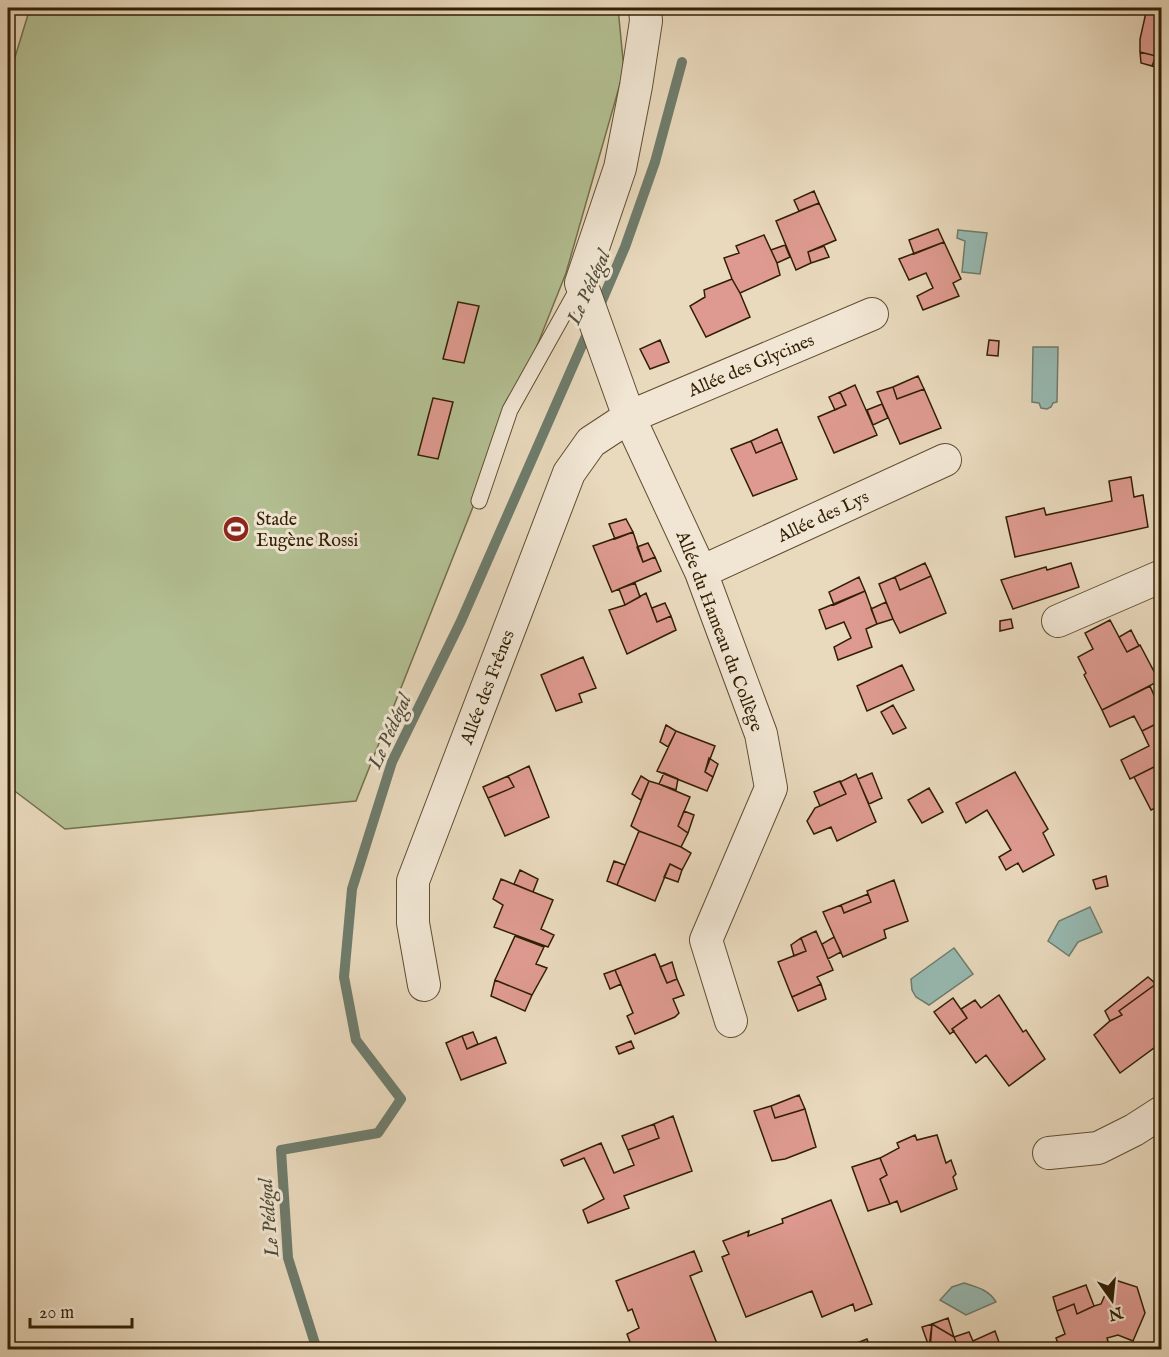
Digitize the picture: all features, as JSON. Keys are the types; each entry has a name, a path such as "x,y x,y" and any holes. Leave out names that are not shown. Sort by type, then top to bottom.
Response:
{"street":[{"path":"581,283 620,168 636,86 646,21 645,8"},
{"name":"Allée du Hameau du Collège","path":"581,283 629,417 701,572 761,735 771,788 706,940 730,1021"},
{"name":"Allée des Glycines","path":"629,417 872,314"},
{"name":"Allée des Frênes","path":"424,985 413,923 413,881 569,473 591,442 629,417"},
{"name":"Allée des Lys","path":"701,572 945,460"},
{"path":"1058,621 1161,576"},
{"path":"1049,1153 1098,1148 1134,1130 1161,1112"}],"lane":[{"path":"479,501 510,410 581,283"}],"green space":[{"name":"Stade Eugène Rossi","path":"30,8 618,8 624,70 566,273 356,801 65,829 8,786 8,80"}],"water":[{"path":"958,230 987,233 980,274 962,272 965,241 957,238"},
{"path":"1033,347 1058,347 1057,402 1047,409 1041,408 1039,403 1032,402"},
{"path":"1090,907 1102,932 1078,942 1069,956 1048,941 1059,921"},
{"path":"954,948 973,974 929,1005 916,997 912,990 911,979"},
{"path":"964,1283 986,1292 996,1302 966,1315 940,1300 952,1287"}],"building":[{"path":"1147,8 1156,10 1162,8 1162,69 1152,66 1156,56 1140,52 1140,39"},
{"path":"1140,52 1156,56 1152,66 1141,63"},
{"path":"814,191 819,203 799,211 794,200"},
{"path":"819,203 836,240 808,252 811,263 796,270 776,221"},
{"path":"938,229 944,242 914,254 909,240"},
{"path":"764,235 780,275 740,293 724,258 739,253 736,246"},
{"path":"944,242 961,279 953,283 959,296 923,310 917,296 933,288 926,273 909,280 899,259"},
{"path":"785,245 790,257 777,263 771,250"},
{"path":"824,246 829,257 811,263 808,252"},
{"path":"732,279 750,317 706,337 690,306 705,297 704,290"},
{"path":"458,302 479,306 464,363 443,359"},
{"path":"660,340 669,362 650,369 640,349"},
{"path":"989,340 999,341 998,356 987,355"},
{"path":"918,376 924,389 897,399 893,387"},
{"path":"855,385 877,435 834,453 818,417 846,405 840,392"},
{"path":"893,387 897,399 924,389 941,428 900,444 877,392"},
{"path":"840,392 846,405 835,410 829,397"},
{"path":"433,398 453,402 438,459 418,455"},
{"path":"882,404 888,418 873,425 867,410"},
{"path":"777,429 782,442 756,453 751,441"},
{"path":"751,441 756,453 782,442 797,479 753,496 731,449"},
{"path":"1131,477 1134,497 1143,495 1148,527 1015,557 1006,517 1044,508 1046,515 1112,501 1109,481"},
{"path":"626,519 633,532 615,539 609,524"},
{"path":"633,532 643,562 655,557 661,571 612,592 593,546"},
{"path":"648,543 655,557 643,562 637,547"},
{"path":"925,563 931,576 900,590 895,577"},
{"path":"1071,563 1079,587 1013,609 1001,580 1046,567 1047,570"},
{"path":"931,576 946,613 900,633 879,584 895,577 900,590"},
{"path":"859,577 865,591 834,605 829,592"},
{"path":"635,583 640,597 625,605 619,589"},
{"path":"865,591 877,624 866,629 872,647 838,660 834,647 851,638 844,622 826,629 819,610"},
{"path":"646,593 657,622 671,616 676,630 627,654 609,610 625,605"},
{"path":"886,602 893,619 877,624 871,609"},
{"path":"665,603 671,616 657,622 652,608"},
{"path":"1011,619 1013,628 1000,631 1000,621"},
{"path":"1110,620 1127,652 1140,645 1159,681 1102,710 1084,675 1086,673 1078,657 1093,649 1085,633"},
{"path":"1131,630 1139,646 1127,652 1119,637"},
{"path":"583,657 596,688 579,694 582,702 556,711 541,675"},
{"path":"902,665 914,690 867,711 857,686"},
{"path":"1150,686 1157,702 1162,703 1162,721 1142,731 1134,716 1110,727 1102,710"},
{"path":"893,705 906,728 893,734 881,712"},
{"path":"1162,721 1162,763 1130,779 1121,760 1149,746 1142,731"},
{"path":"666,725 676,731 668,747 660,742"},
{"path":"676,731 715,746 705,772 713,777 707,791 657,771"},
{"path":"709,758 718,764 713,777 705,772"},
{"path":"1162,763 1162,805 1151,810 1134,777"},
{"path":"529,766 549,817 505,836 488,798 514,787 508,776"},
{"path":"1015,772 1048,829 1043,833 1054,855 1023,872 1018,863 1006,870 999,857 1011,850 987,810 966,823 956,803"},
{"path":"664,773 678,779 676,790 659,784"},
{"path":"872,773 882,798 869,804 858,779"},
{"path":"856,774 876,822 837,841 831,827 814,834 807,821 815,808 846,794 840,782"},
{"path":"508,776 514,787 488,798 483,787"},
{"path":"641,776 649,781 641,800 632,794"},
{"path":"649,781 690,797 678,826 688,833 681,847 631,826"},
{"path":"840,781 846,794 820,806 814,792"},
{"path":"929,788 943,812 922,823 908,800"},
{"path":"684,811 694,815 688,833 678,826"},
{"path":"639,831 691,853 682,870 670,864 655,901 617,885"},
{"path":"614,861 625,865 617,885 607,881"},
{"path":"670,864 682,870 678,882 664,877"},
{"path":"520,870 538,879 533,892 514,884"},
{"path":"1106,876 1108,886 1096,889 1093,880"},
{"path":"501,879 553,900 541,929 554,935 548,947 494,927 503,905 493,899"},
{"path":"894,880 908,921 884,930 886,938 843,957 823,912 841,905 844,913 871,902 867,891"},
{"path":"868,894 871,902 844,913 841,905"},
{"path":"816,931 833,970 817,977 821,984 792,997 778,962 806,951 801,938"},
{"path":"515,936 544,947 536,964 547,968 532,995 495,980"},
{"path":"834,937 841,952 828,959 822,944"},
{"path":"801,938 806,951 794,956 791,945"},
{"path":"655,954 667,983 677,979 684,995 673,999 679,1013 675,1017 635,1034 627,1016 633,1013 615,970"},
{"path":"672,962 677,979 667,983 660,967"},
{"path":"615,970 621,984 610,989 604,974"},
{"path":"1148,977 1156,984 1119,1011 1122,1015 1110,1021 1105,1011"},
{"path":"495,980 532,995 525,1011 491,996"},
{"path":"821,984 826,999 798,1011 792,997"},
{"path":"1156,984 1162,993 1162,1042 1120,1073 1094,1035 1110,1021 1122,1015 1119,1011"},
{"path":"999,995 1023,1032 1026,1030 1045,1059 1009,1086 986,1055 976,1063 952,1029 967,1018 961,1009 975,1000 981,1008"},
{"path":"953,998 967,1018 952,1029 954,1031 950,1034 934,1012"},
{"path":"473,1032 478,1044 467,1049 462,1036"},
{"path":"462,1036 467,1049 496,1037 506,1063 461,1080 446,1043"},
{"path":"631,1041 634,1048 619,1054 616,1047"},
{"path":"799,1095 805,1109 775,1118 771,1106"},
{"path":"771,1106 775,1118 805,1109 816,1147 785,1159 772,1161 754,1111"},
{"path":"673,1116 692,1171 624,1196 629,1208 588,1223 583,1210 604,1199 584,1158 564,1166 561,1160 601,1143 614,1173 634,1165 628,1150 659,1138 654,1124"},
{"path":"654,1124 659,1138 628,1150 622,1136"},
{"path":"915,1135 917,1140 937,1135 946,1163 951,1160 956,1174 953,1177 957,1189 901,1212 897,1201 890,1204 880,1179 887,1175 880,1158 899,1148 897,1143"},
{"path":"880,1158 887,1175 880,1179 890,1204 868,1211 852,1167"},
{"path":"831,1200 872,1304 855,1311 853,1304 822,1317 812,1291 746,1317 722,1257 729,1254 723,1241 749,1231 748,1236 783,1223 782,1219"},
{"path":"694,1251 702,1271 690,1276 718,1346 725,1344 727,1350 633,1350 627,1334 639,1328 632,1309 628,1311 616,1281"},
{"path":"1112,1279 1137,1287 1145,1313 1133,1341 1118,1335 1107,1338 1110,1348 1105,1350 1060,1350 1056,1338 1065,1334 1057,1311 1074,1304 1077,1314 1101,1304"},
{"path":"1086,1285 1094,1306 1077,1314 1074,1304 1057,1311 1053,1297"},
{"path":"948,1318 954,1337 932,1324"},
{"path":"932,1324 929,1347 922,1327"},
{"path":"932,1324 954,1337 959,1350 930,1350"},
{"path":"995,1331 1000,1345 982,1350 959,1350 954,1337 969,1332 973,1341"},
{"path":"867,1339 871,1350 839,1350"}],"waterway":[{"name":"Le Pédégal","path":"598,310 625,247 655,162 682,62"},
{"name":"Le Pédégal","path":"317,1350 288,1258 281,1150 378,1133 401,1099 356,1040 344,977 352,889 392,762 461,621 590,327"}],"place":[{"name":"Stade Eugène Rossi","path":"236,529"}]}
